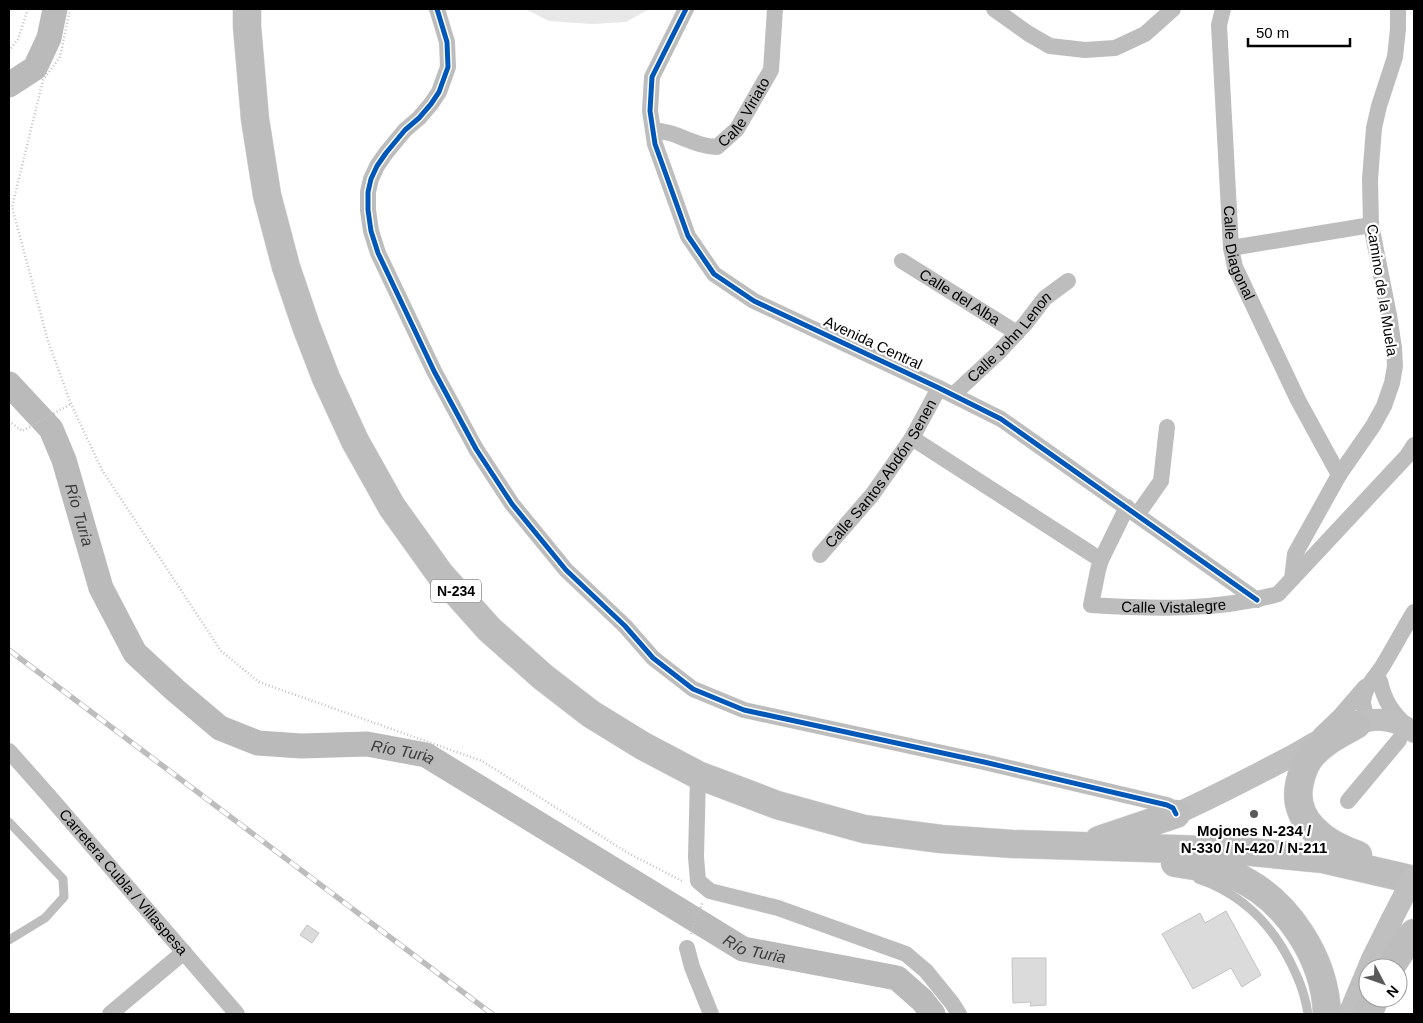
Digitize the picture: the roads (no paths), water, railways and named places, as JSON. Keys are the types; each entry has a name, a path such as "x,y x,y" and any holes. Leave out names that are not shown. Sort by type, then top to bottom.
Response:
{"highway":[{"name":"N-234","path":"247,9 256,119 267,195 286,268 326,378 355,441 392,507 440,574 489,629 544,677 591,714 643,746 698,775 777,806 864,829 941,839 1013,844 1241,851 1323,858 1414,880"},
{"path":"1362,723 1337,734 1304,767 1298,786 1297,798 1300,808 1305,819 1314,830 1342,850 1388,862 1414,872"},
{"path":"1083,846 1176,814"},
{"path":"1121,847 1142,858 1171,867 1208,868 1235,876 1261,892 1281,909 1299,932 1315,960 1325,994 1327,1014"},
{"path":"1396,958 1410,937 1403,926"}],"main road":[{"path":"1176,814 1201,803 1333,734 1362,723 1382,720 1404,725 1406,736"},
{"path":"1349,1014 1372,959 1403,926 1414,876"}],"street":[{"path":"437,9 447,42 448,67 439,92 431,104 405,130 377,166 368,192 371,231 378,253 434,371 476,449 512,504 566,570 625,626 653,658 693,689 744,710 1167,805 1173,808 1176,814"},
{"name":"Avenida Central","path":"686,9 652,77 650,111 655,144 688,236 714,274 754,301 946,391 1001,419 1256,600"},
{"name":"Calle Viriato","path":"653,130 672,133 690,142 717,147 737,129 771,70 775,9"},
{"path":"994,9 1029,34 1050,46 1085,50 1115,48 1146,34 1173,9"},
{"name":"Calle Diagonal","path":"1223,9 1219,25 1231,248 1235,267 1298,400 1338,475"},
{"name":"Camino de la Muela","path":"1292,578 1295,554 1338,475 1373,426 1384,406 1392,383 1394,348 1371,225 1370,179 1374,128 1395,57 1398,9"},
{"path":"1231,248 1371,225"},
{"name":"Calle del Alba","path":"902,261 1017,333"},
{"name":"Calle John Lenon","path":"946,391 1017,333 1045,298 1068,280"},
{"name":"Calle Santos Abdón Senen","path":"820,554 872,495 946,391"},
{"path":"912,438 1101,560 1132,511 1161,481 1167,427"},
{"name":"Calle Vistalegre","path":"1101,560 1091,605 1133,608 1198,607 1256,600 1278,594 1414,446"},
{"path":"1362,723 1363,702 1366,691 1377,676 1414,612"},
{"path":"1348,801 1406,736 1382,693 1377,676"},
{"path":"1302,750 1322,734 1377,676"},
{"name":"Carretera Cubla / Villaspesa","path":"9,751 237,1014"},
{"path":"698,775 696,857 698,881 710,891 778,908 906,954 926,971 959,1014"},
{"path":"687,948 692,967 711,1014"},
{"path":"110,1014 184,952"}],"lane":[{"path":"9,822 63,879 64,897 45,918 9,940"},
{"path":"1191,877 1217,886 1257,914 1266,924 1277,937 1290,959 1307,1004 1308,1014"}],"waterway":[{"name":"Río Turia","path":"9,85 35,68 49,38 55,9"},
{"name":"Río Turia","path":"9,384 51,429 64,460 101,588 135,653 220,728 258,743 301,746 367,744 426,755 743,949 897,978 922,1000 933,1014"}],"railway":[{"path":"9,650 492,1014"}],"place":[{"name":"Mojones N-234 / N-330 / N-420 / N-211","path":"1254,814"}]}
